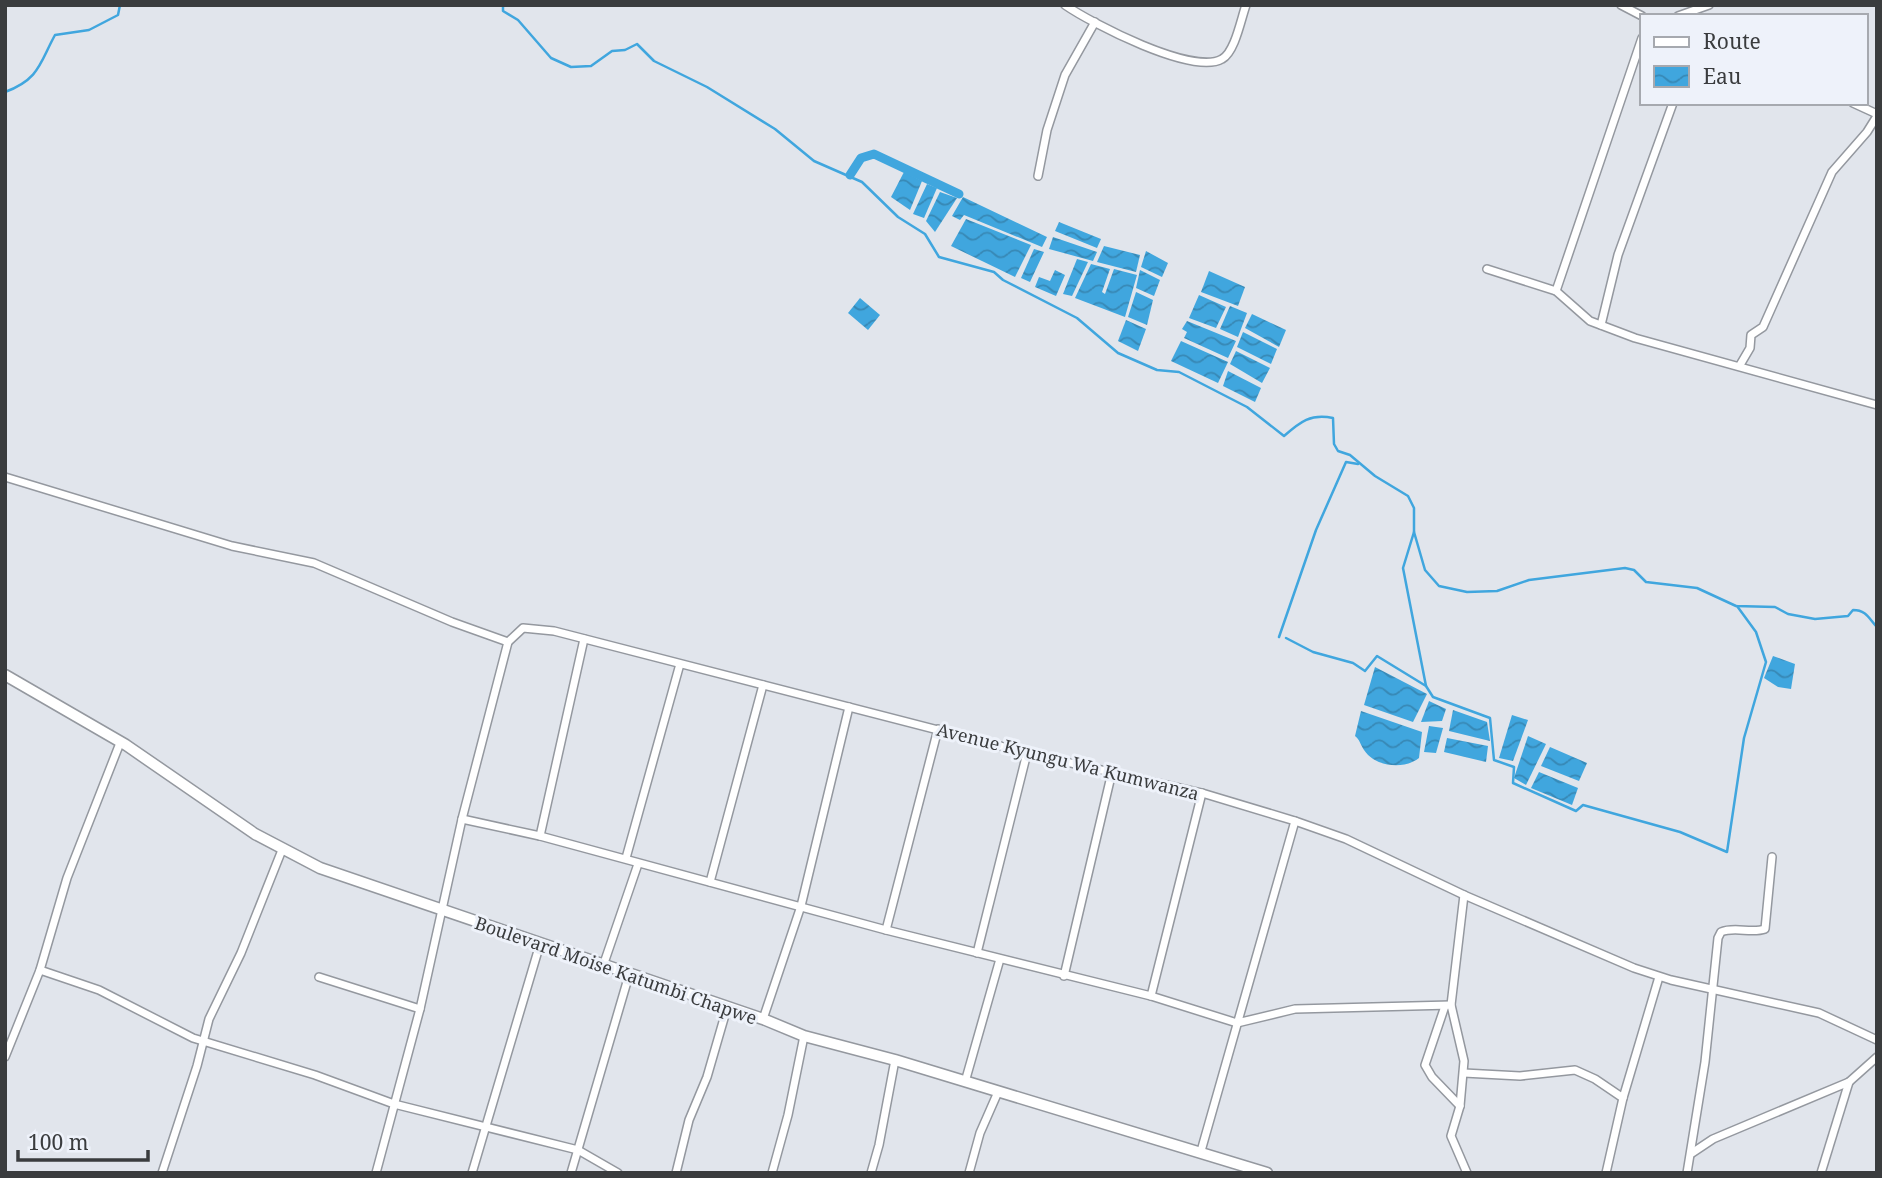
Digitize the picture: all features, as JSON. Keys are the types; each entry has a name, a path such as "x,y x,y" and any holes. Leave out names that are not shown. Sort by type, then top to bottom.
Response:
{"street":[{"path":"1065,5 1156,50 1193,61 1215,62 1228,54 1246,5"},
{"path":"1621,5 1640,15"},
{"path":"1684,14 1709,5"},
{"path":"1038,176 1047,130 1065,75 1095,22"},
{"path":"1556,291 1640,44"},
{"path":"1601,325 1618,255 1672,105"},
{"path":"1740,365 1750,348 1751,335 1763,327 1832,172 1867,132 1877,115 1857,105"},
{"path":"1487,270 1556,291 1590,321 1601,325 1740,365 1783,381 1877,405"},
{"path":"5,477 232,546 314,563 452,622 509,642 462,819 419,1009 376,1173"},
{"name":"Avenue Kyungu Wa Kumwanza","path":"509,642 523,628 554,631 1027,753 1202,793 1346,839 1464,895 1659,976 1819,1013 1877,1040"},
{"path":"540,836 584,639"},
{"path":"626,858 680,664"},
{"name":"Boulevard Moise Katumbi Chapwe","path":"5,675 120,743 282,850 320,868 763,1019 804,1036 895,1060 1201,1151 1244,1169 1267,1173"},
{"path":"710,882 762,685"},
{"path":"763,1019 801,905 849,707"},
{"path":"886,930 938,729"},
{"path":"5,1058 40,970 67,878 120,743"},
{"path":"977,953 1027,753"},
{"path":"1065,976 1112,772"},
{"path":"1151,996 1202,793"},
{"path":"462,819 626,858 638,864 801,905 886,930 1151,996 1237,1023 1272,1012 1320,1007 1448,1006"},
{"path":"1201,1151 1295,821"},
{"path":"162,1173 197,1066 202,1040 282,850"},
{"path":"1688,1173 1721,932 1729,929 1763,931 1766,926 1772,857"},
{"path":"603,966 638,864"},
{"path":"1460,1106 1432,1077 1425,1065 1448,1006 1464,895"},
{"path":"472,1173 540,944"},
{"path":"965,1082 1000,959"},
{"path":"40,970 99,990 182,1033 315,1074 394,1104 578,1150 618,1173"},
{"path":"571,1173 629,975"},
{"path":"1606,1173 1623,1098 1659,976"},
{"path":"319,977 419,1009"},
{"path":"1448,1006 1463,1051 1464,1073 1460,1106 1451,1136 1468,1173"},
{"path":"677,1173 689,1120 707,1077 727,1008"},
{"path":"772,1173 804,1036"},
{"path":"1692,1153 1713,1139 1849,1082 1877,1057"},
{"path":"871,1173 895,1060"},
{"path":"1464,1073 1520,1076 1575,1070 1595,1079 1623,1098"},
{"path":"1822,1173 1849,1082"},
{"path":"969,1173 980,1133 999,1092"},
{"path":"1693,1138 1713,1139"}],"water":[{"path":"904,172 922,181 910,210 891,197"},
{"path":"927,184 937,188 924,218 913,214"},
{"path":"940,192 957,198 935,232 926,221"},
{"path":"963,197 1047,237 1042,247 964,215 960,220 952,216"},
{"path":"966,219 1031,245 1015,277 951,246"},
{"path":"1059,222 1101,239 1097,248 1055,231"},
{"path":"1053,237 1097,252 1093,261 1049,249"},
{"path":"1104,246 1140,255 1136,272 1097,262"},
{"path":"1034,249 1044,252 1030,282 1021,278"},
{"path":"1146,251 1168,263 1162,277 1141,267"},
{"path":"1077,259 1088,262 1072,296 1063,294"},
{"path":"1091,264 1110,269 1102,292 1105,294 1114,269 1137,275 1125,317 1075,298"},
{"path":"1055,270 1065,275 1056,296 1035,287 1039,277 1050,281"},
{"path":"1140,270 1160,280 1154,296 1136,288"},
{"path":"1209,271 1245,287 1238,306 1201,292"},
{"path":"1136,292 1153,300 1147,325 1128,317"},
{"path":"1199,295 1226,307 1216,328 1189,318"},
{"path":"860,298 880,315 868,330 848,313"},
{"path":"1230,306 1247,313 1238,337 1220,329"},
{"path":"1252,314 1286,330 1279,347 1245,328"},
{"path":"1126,320 1146,329 1138,351 1118,341"},
{"path":"1187,321 1236,341 1228,358 1184,338 1187,332 1182,329"},
{"path":"1243,332 1277,349 1271,364 1237,347"},
{"path":"1181,341 1228,362 1218,383 1171,361"},
{"path":"1236,351 1270,368 1262,383 1230,364"},
{"path":"1228,371 1261,388 1255,402 1223,386"},
{"path":"1773,656 1795,664 1791,689 1778,687 1764,678"},
{"path":"1375,667 1427,694 1413,722 1364,705"},
{"path":"1429,701 1446,709 1442,721 1421,722"},
{"path":"1453,710 1487,722 1490,741 1449,731"},
{"path":"1361,711 1422,732 1419,758 1406,764 1390,765 1369,756 1355,736"},
{"path":"1512,715 1528,720 1513,761 1499,758"},
{"path":"1429,726 1443,728 1436,753 1424,752"},
{"path":"1528,736 1546,744 1526,785 1514,778"},
{"path":"1447,738 1488,746 1486,762 1444,752"},
{"path":"1550,747 1587,763 1579,781 1541,766"},
{"path":"1539,772 1578,788 1572,805 1531,788"}],"waterway":[{"path":"5,92 17,87 38,69 55,35 89,30 118,15 120,5"},
{"path":"503,5 503,11 518,20 551,58 571,67 591,66 612,51 625,50 637,44 654,61 707,87 775,129 814,161 862,182 898,217 925,234 939,257 994,272 1003,280 1077,318 1118,353 1157,370 1179,372 1247,407 1284,436 1306,420 1318,417 1333,418 1334,444 1338,451 1350,455 1375,476 1408,496 1414,508 1414,532 1425,570 1439,586 1467,592 1497,591 1529,580 1625,568 1634,570 1646,582 1697,588 1736,606 1775,607 1788,614 1815,619 1848,616 1853,610 1858,610 1877,627"},
{"path":"850,175 861,158 874,154 959,194"},
{"path":"1279,637 1316,530 1346,462 1358,464"},
{"path":"1414,532 1403,568 1426,686"},
{"path":"1286,638 1313,652 1353,663 1365,671 1377,656 1426,686 1433,697 1490,718 1494,760 1514,767 1513,783 1576,811 1583,805 1680,832 1727,852 1744,738 1766,662 1756,632 1737,606"}]}
